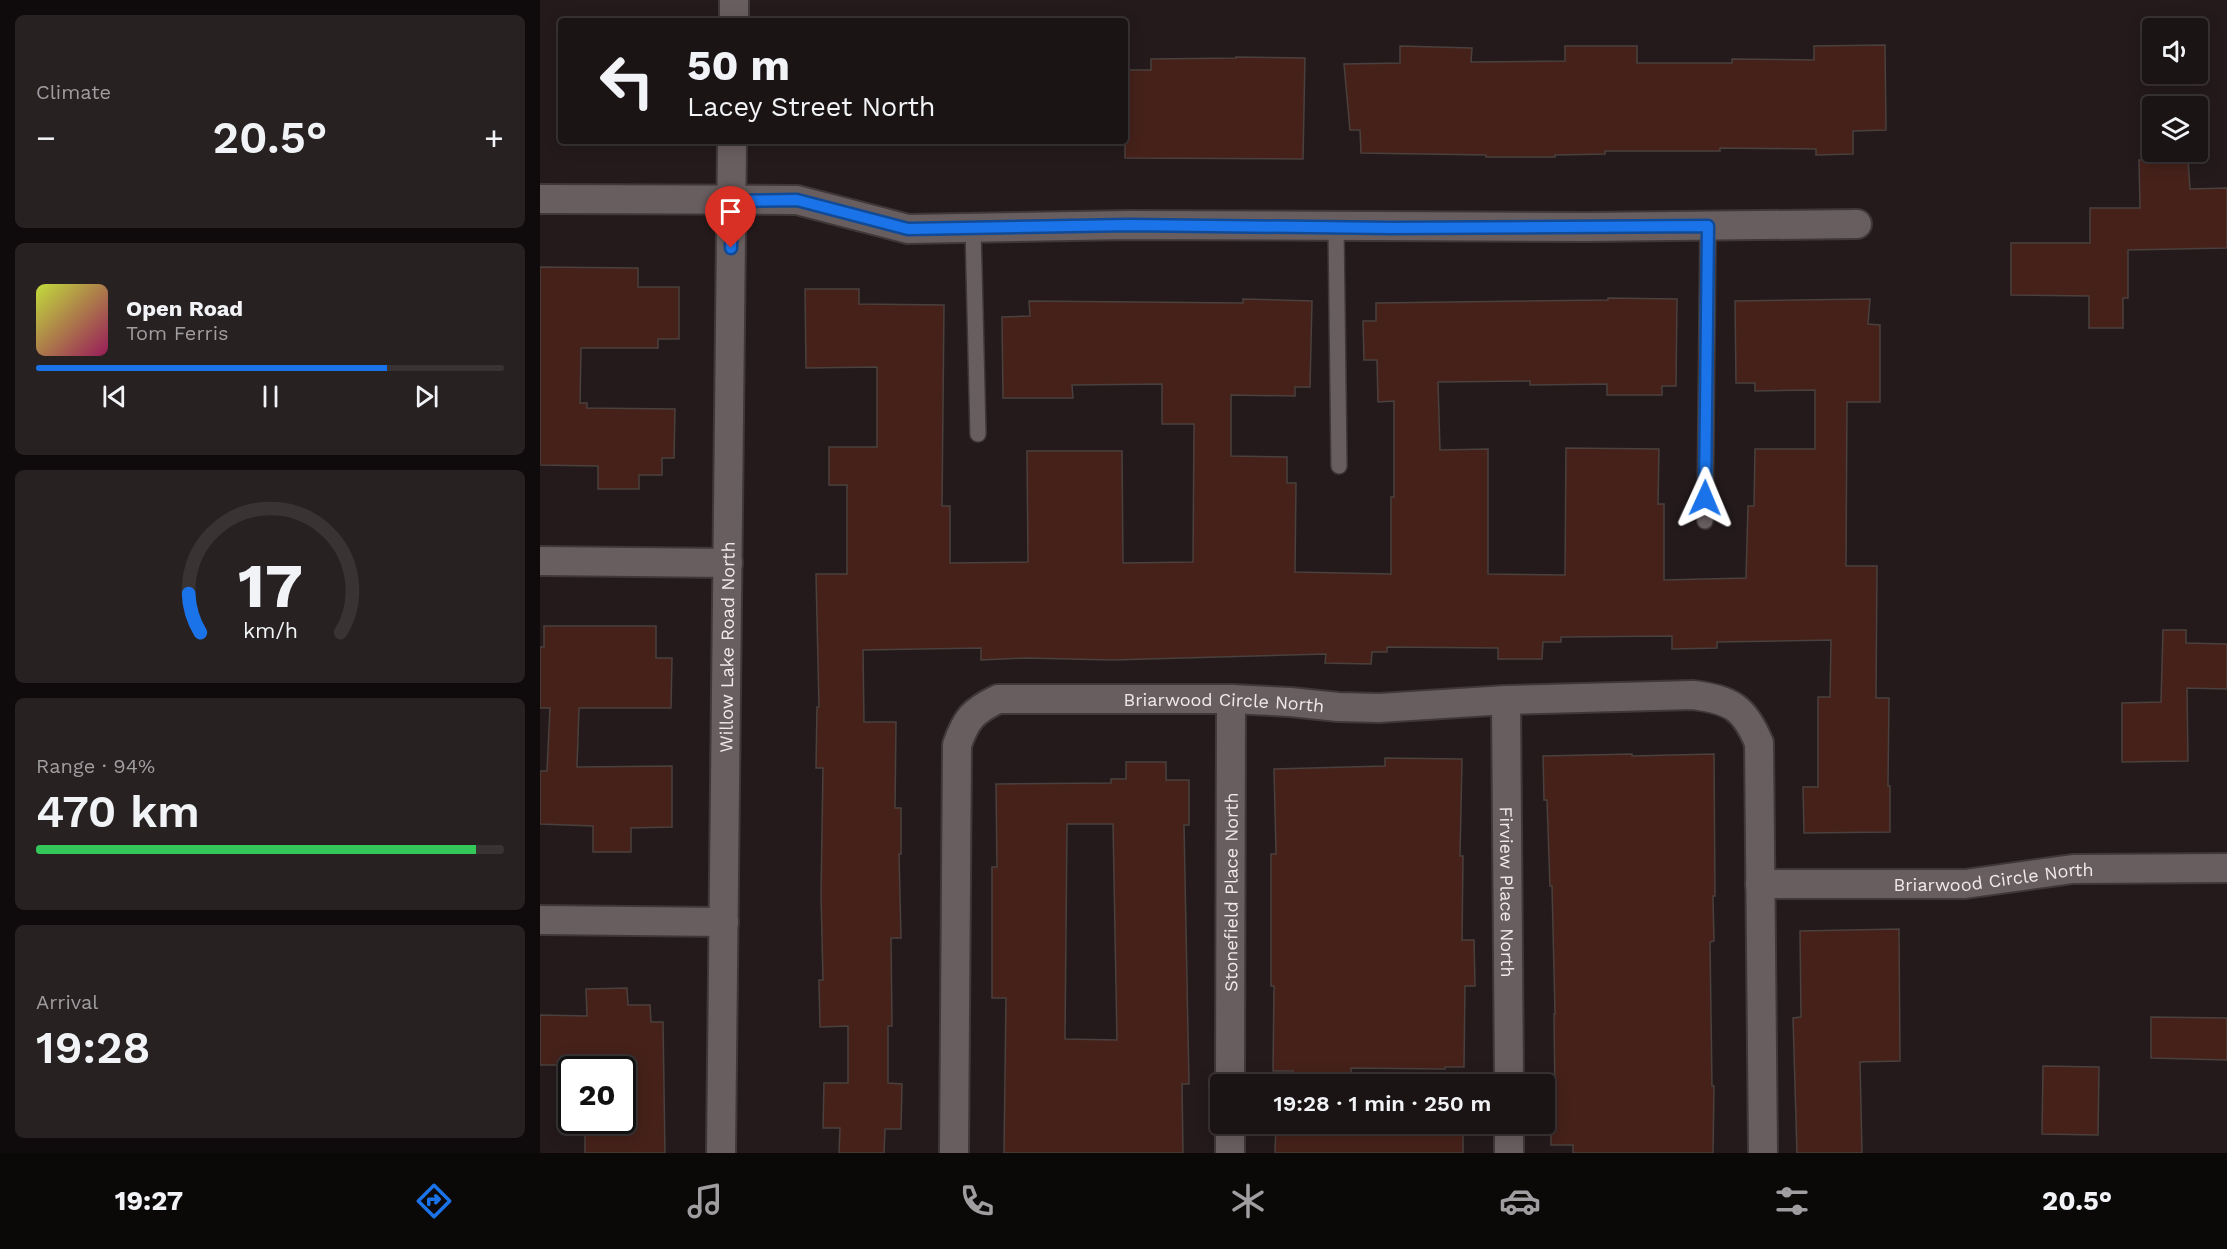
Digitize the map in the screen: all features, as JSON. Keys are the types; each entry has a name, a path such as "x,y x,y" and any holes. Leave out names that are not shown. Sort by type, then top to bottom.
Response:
{"street":[{"path":"734,0 734,18"},
{"name":"Willow Lake Road North","path":"721,1153 732,144"},
{"path":"540,199 797,200 908,229 1129,225 1336,227 1857,224"},
{"path":"540,561 728,563"},
{"name":"Briarwood Circle North","path":"954,1153 957,745 965,724 978,709 998,699 1231,699 1379,708 1506,700 1693,695 1716,698 1735,705 1751,722 1759,743 1764,1153"},
{"name":"Stonefield Place North","path":"1230,1074 1231,699"},
{"name":"Firview Place North","path":"1506,700 1509,1074"},
{"name":"Briarwood Circle North","path":"1760,884 1965,884 2073,868 2227,868"},
{"path":"540,920 724,922"},
{"path":"1230,1134 1230,1153"},
{"path":"1509,1134 1509,1153"}],"lane":[{"path":"1705,521 1708,226"},
{"path":"1336,227 1339,466"},
{"path":"973,228 978,434"}],"building":[{"path":"1885,45 1886,130 1853,131 1853,154 1816,155 1816,149 1720,148 1720,151 1605,151 1605,154 1555,155 1555,157 1361,153 1360,130 1350,130 1344,64 1400,63 1400,46 1472,48 1471,62 1565,61 1565,46 1637,46 1637,63 1732,63 1732,59 1814,60 1814,46"},
{"path":"1305,58 1303,159 1125,158 1125,144 1128,144 1128,70 1151,70 1151,59"},
{"path":"2139,160 2142,162 2188,162 2190,189 2227,188 2227,248 2128,250 2128,298 2123,298 2123,328 2089,328 2089,296 2011,295 2011,243 2090,243 2090,208 2140,208"},
{"path":"540,267 638,268 638,287 679,287 679,339 658,339 658,348 581,348 580,403 587,403 587,408 675,409 674,458 662,458 662,475 639,475 639,489 598,489 598,466 540,465"},
{"path":"805,289 859,289 859,304 944,305 942,506 950,506 950,563 1028,562 1027,451 1122,451 1123,563 1193,562 1194,424 1162,424 1162,384 1072,385 1073,398 1003,398 1002,317 1030,316 1029,301 1243,303 1243,299 1312,301 1310,387 1295,387 1295,396 1231,395 1231,456 1287,457 1287,483 1296,483 1295,572 1391,574 1394,401 1378,402 1377,360 1364,360 1363,321 1376,321 1376,303 1608,300 1608,298 1677,299 1676,386 1662,386 1662,395 1607,395 1607,384 1530,385 1530,381 1438,382 1440,450 1488,449 1488,574 1565,575 1566,448 1659,449 1658,504 1664,504 1664,580 1746,578 1748,506 1754,506 1755,449 1815,449 1815,390 1755,391 1755,383 1736,383 1735,301 1870,299 1868,324 1880,325 1880,402 1847,402 1846,566 1877,566 1876,698 1889,698 1890,832 1804,833 1803,787 1818,787 1818,697 1830,697 1831,640 1717,642 1717,648 1672,649 1672,636 1561,637 1561,642 1543,642 1542,659 1498,659 1498,648 1387,647 1387,652 1372,652 1371,664 1325,663 1326,654 1112,660 1026,658 981,660 981,648 863,650 864,722 896,722 895,808 901,808 901,854 899,854 901,938 891,938 892,1026 888,1026 888,1083 902,1084 901,1129 885,1129 884,1153 839,1153 840,1128 823,1128 824,1083 848,1083 848,1026 820,1027 819,980 823,980 821,894 823,768 816,768 817,707 819,707 816,574 847,574 847,485 829,485 829,447 877,447 877,367 806,368"},
{"path":"544,626 656,626 656,658 672,658 671,708 579,708 577,767 672,766 672,827 631,828 631,852 593,852 593,826 540,824 540,771 547,771 550,708 540,708 540,647 544,647"},
{"path":"2163,630 2186,630 2186,643 2227,644 2227,689 2187,688 2188,761 2122,762 2122,703 2161,702"},
{"path":"1714,754 1715,896 1713,896 1714,941 1710,942 1712,1086 1714,1086 1713,1153 1573,1153 1573,1145 1551,1145 1551,1134 1555,1134 1555,1014 1552,886 1550,886 1547,800 1544,800 1543,756"},
{"path":"1385,758 1462,759 1460,856 1463,856 1462,940 1474,940 1475,986 1465,986 1464,1067 1445,1067 1445,1069 1351,1068 1351,1074 1293,1074 1293,1071 1273,1071 1271,854 1276,854 1274,769 1385,766"},
{"path":"1126,762 1166,762 1166,780 1189,780 1189,825 1184,825 1189,1084 1182,1084 1183,1153 1004,1153 1006,998 992,998 992,867 997,867 996,784 1111,783 1111,779 1126,779","holes":["1067,824 1113,824 1117,1040 1065,1039"]},
{"path":"1899,929 1900,1061 1860,1062 1862,1153 1797,1153 1793,1018 1801,1017 1800,931"},
{"path":"627,988 628,1005 650,1005 651,1022 663,1022 665,1153 585,1153 585,1134 636,1134 636,1056 558,1056 558,1065 540,1065 540,1015 587,1016 586,989"},
{"path":"2151,1017 2227,1018 2227,1060 2151,1058"},
{"path":"2043,1066 2099,1067 2098,1135 2042,1134"},
{"path":"1276,1134 1463,1134 1463,1153 1275,1153"}],"route":[{"path":"731,248 732,201 797,200 908,229 1129,225 1392,228 1708,226 1705,498"}]}
